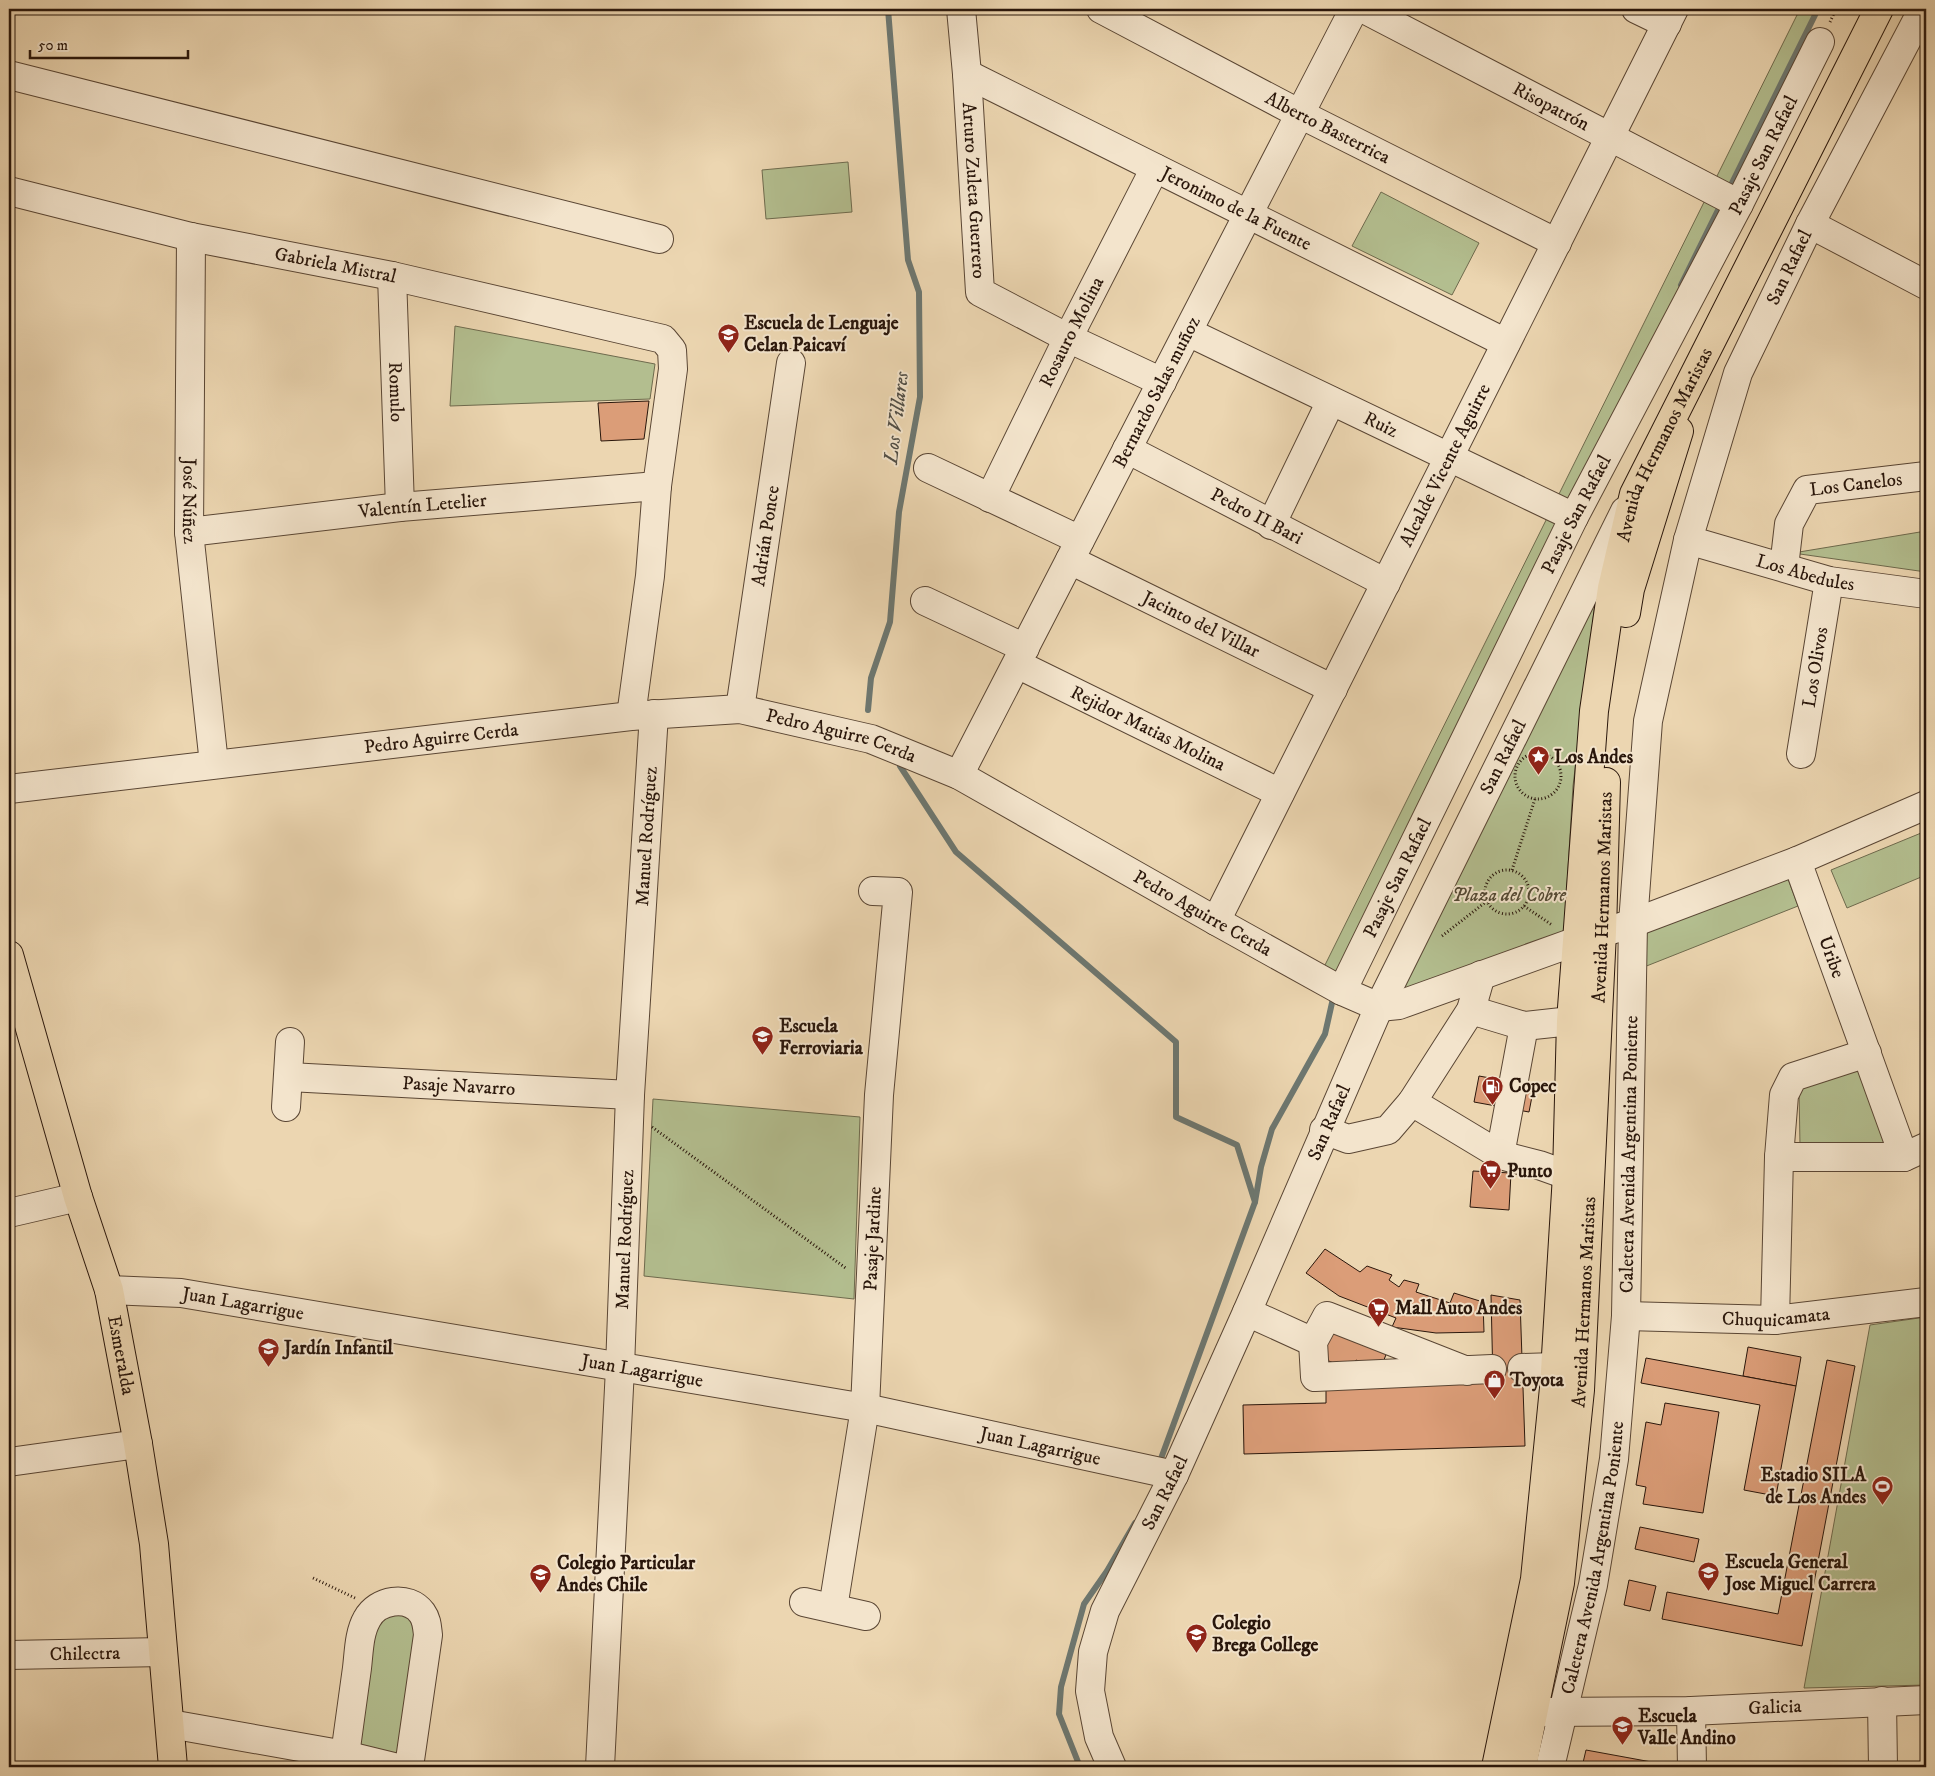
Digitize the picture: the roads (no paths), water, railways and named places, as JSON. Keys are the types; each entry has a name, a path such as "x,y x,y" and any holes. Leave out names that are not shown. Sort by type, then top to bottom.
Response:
{"main road":[{"name":"San Rafael","path":"1701,359 1879,9"},
{"name":"Avenida Hermanos Maristas","path":"1496,1767 1535,1579 1555,1367 1567,1175 1571,1021 1568,935 1594,711 1612,588 1634,494 1701,359"},
{"name":"Avenida Hermanos Maristas","path":"1522,1767 1560,1583 1580,1390 1602,932 1609,710 1630,588 1701,359"},
{"name":"Esmeralda","path":"9,955 78,1197 109,1290 138,1444 154,1544 174,1767"}],"street":[{"name":"Arturo Zuleta Guerrero","path":"961,9 967,74 980,292 1068,338 1162,382"},
{"name":"Alberto Basterrica","path":"1101,9 1300,114 1557,243"},
{"name":"Bernardo Salas muñoz","path":"959,775 1354,9"},
{"name":"Risopatrón","path":"1364,9 1739,204"},
{"path":"1636,9 1671,16"},
{"name":"San Rafael","path":"1688,540 1738,373 1810,224 1923,9"},
{"name":"Alcalde Vicente Aguirre","path":"1216,921 1671,16"},
{"name":"Pasaje San Rafael","path":"1342,991 1574,517 1739,204 1820,42"},
{"name":"Jeronimo de la Fuente","path":"967,74 1506,343"},
{"path":"9,75 659,239"},
{"name":"Rosauro Molina","path":"990,498 1068,338 1155,168"},
{"name":"Gabriela Mistral","path":"9,191 191,237 392,276 663,339"},
{"path":"1810,224 1926,286"},
{"name":"José Núñez","path":"191,237 189,532 214,764"},
{"name":"Romulo","path":"392,276 400,507"},
{"name":"Ruiz","path":"1188,332 1574,517"},
{"name":"Manuel Rodríguez","path":"600,1767 620,1368 642,715 657,486 673,369 672,350 663,339"},
{"name":"Adrián Ponce","path":"740,709 791,363"},
{"path":"1271,525 1331,401"},
{"name":"Pedro II Bari","path":"1127,449 1386,583"},
{"name":"Jacinto del Villar","path":"928,468 990,498 1075,550 1333,689"},
{"name":"Los Canelos","path":"1784,567 1789,524 1808,490 1926,476"},
{"name":"Valentín Letelier","path":"189,532 400,507 657,486"},
{"name":"San Rafael","path":"1112,1767 1099,1738 1090,1691 1093,1652 1105,1611 1174,1475 1379,1007 1634,494"},
{"name":"Los Abedules","path":"1688,540 1784,567 1829,582 1926,594"},
{"name":"Caletera Avenida Argentina Poniente","path":"1550,1767 1593,1585 1614,1459 1626,1316 1633,923 1648,721 1688,540"},
{"name":"Los Olivos","path":"1801,754 1829,582"},
{"name":"Rejidor Matias Molina","path":"925,602 1021,656 1280,793"},
{"name":"Pedro Aguirre Cerda","path":"9,789 642,715 740,709 871,739 959,775 1342,991 1379,1007"},
{"path":"1379,1007 1399,1005 1481,975 1568,935 1602,932 1633,923 1797,861 1925,808"},
{"name":"Uribe","path":"1779,1157 1915,1152 1867,1053 1797,861"},
{"name":"Pasaje Jardine","path":"833,1608 864,1408 879,1095 898,892 873,891"},
{"path":"1324,1130 1348,1139 1388,1130 1412,1102 1471,1010 1481,975"},
{"path":"1471,1010 1524,1026 1571,1021"},
{"path":"1500,1155 1524,1026"},
{"path":"286,1107 290,1042"},
{"path":"1775,1320 1779,1157 1784,1095 1793,1078 1867,1053"},
{"name":"Pasaje Navarro","path":"289,1077 630,1103"},
{"path":"1412,1102 1500,1155 1539,1165 1567,1175"},
{"path":"9,1213 78,1197"},
{"name":"Juan Lagarrigue","path":"109,1290 181,1293 864,1408 1174,1475"},
{"name":"Chuquicamata","path":"1626,1316 1775,1320 1926,1302"},
{"path":"1246,1312 1313,1342"},
{"path":"1327,1316 1480,1370 1315,1377 1313,1342 1327,1316"},
{"path":"1522,1368 1555,1367"},
{"path":"9,1462 138,1444"},
{"path":"345,1755 362,1632 366,1621 375,1608 386,1602 399,1602 410,1605 421,1612 426,1621 428,1635 409,1767"},
{"path":"804,1602 866,1616"},
{"name":"Chilectra","path":"9,1655 163,1652"},
{"name":"Galicia","path":"1534,1713 1563,1711 1691,1711 1926,1700"},
{"path":"1882,1701 1883,1767"},
{"path":"1691,1711 1692,1767"},
{"path":"170,1724 345,1755 394,1767"}],"waterway":[{"name":"Los Villares","path":"868,710 871,678 890,622 899,512 920,397 919,292 908,260 888,9"},
{"path":"1728,191 1818,9"},
{"path":"1681,285 1722,202"},
{"path":"900,766 956,852 1176,1042 1176,1117 1237,1145 1255,1202 1159,1464"},
{"path":"1255,1202 1261,1167 1272,1129 1325,1034 1334,994"},
{"path":"1080,1767 1059,1714 1061,1687 1084,1604 1107,1571 1135,1523"}],"place":[{"name":"Escuela de Lenguaje Celan Paicaví","path":"728,353"},
{"name":"Los Andes","path":"1538,776"},
{"name":"Escuela Ferroviaria","path":"763,1056"},
{"name":"Copec","path":"1493,1105"},
{"name":"Punto","path":"1491,1190"},
{"name":"Mall Auto Andes","path":"1379,1327"},
{"name":"Jardín Infantil","path":"268,1367"},
{"name":"Toyota","path":"1494,1399"},
{"name":"Estadio SILA de Los Andes","path":"1882,1505"},
{"name":"Escuela General Jose Miguel Carrera","path":"1709,1592"},
{"name":"Colegio Particular Andes Chile","path":"541,1593"},
{"name":"Colegio Brega College","path":"1196,1653"},
{"name":"Escuela Valle Andino","path":"1622,1746"}],"park label":[{"name":"Plaza del Cobre","path":"1509,895"}]}
